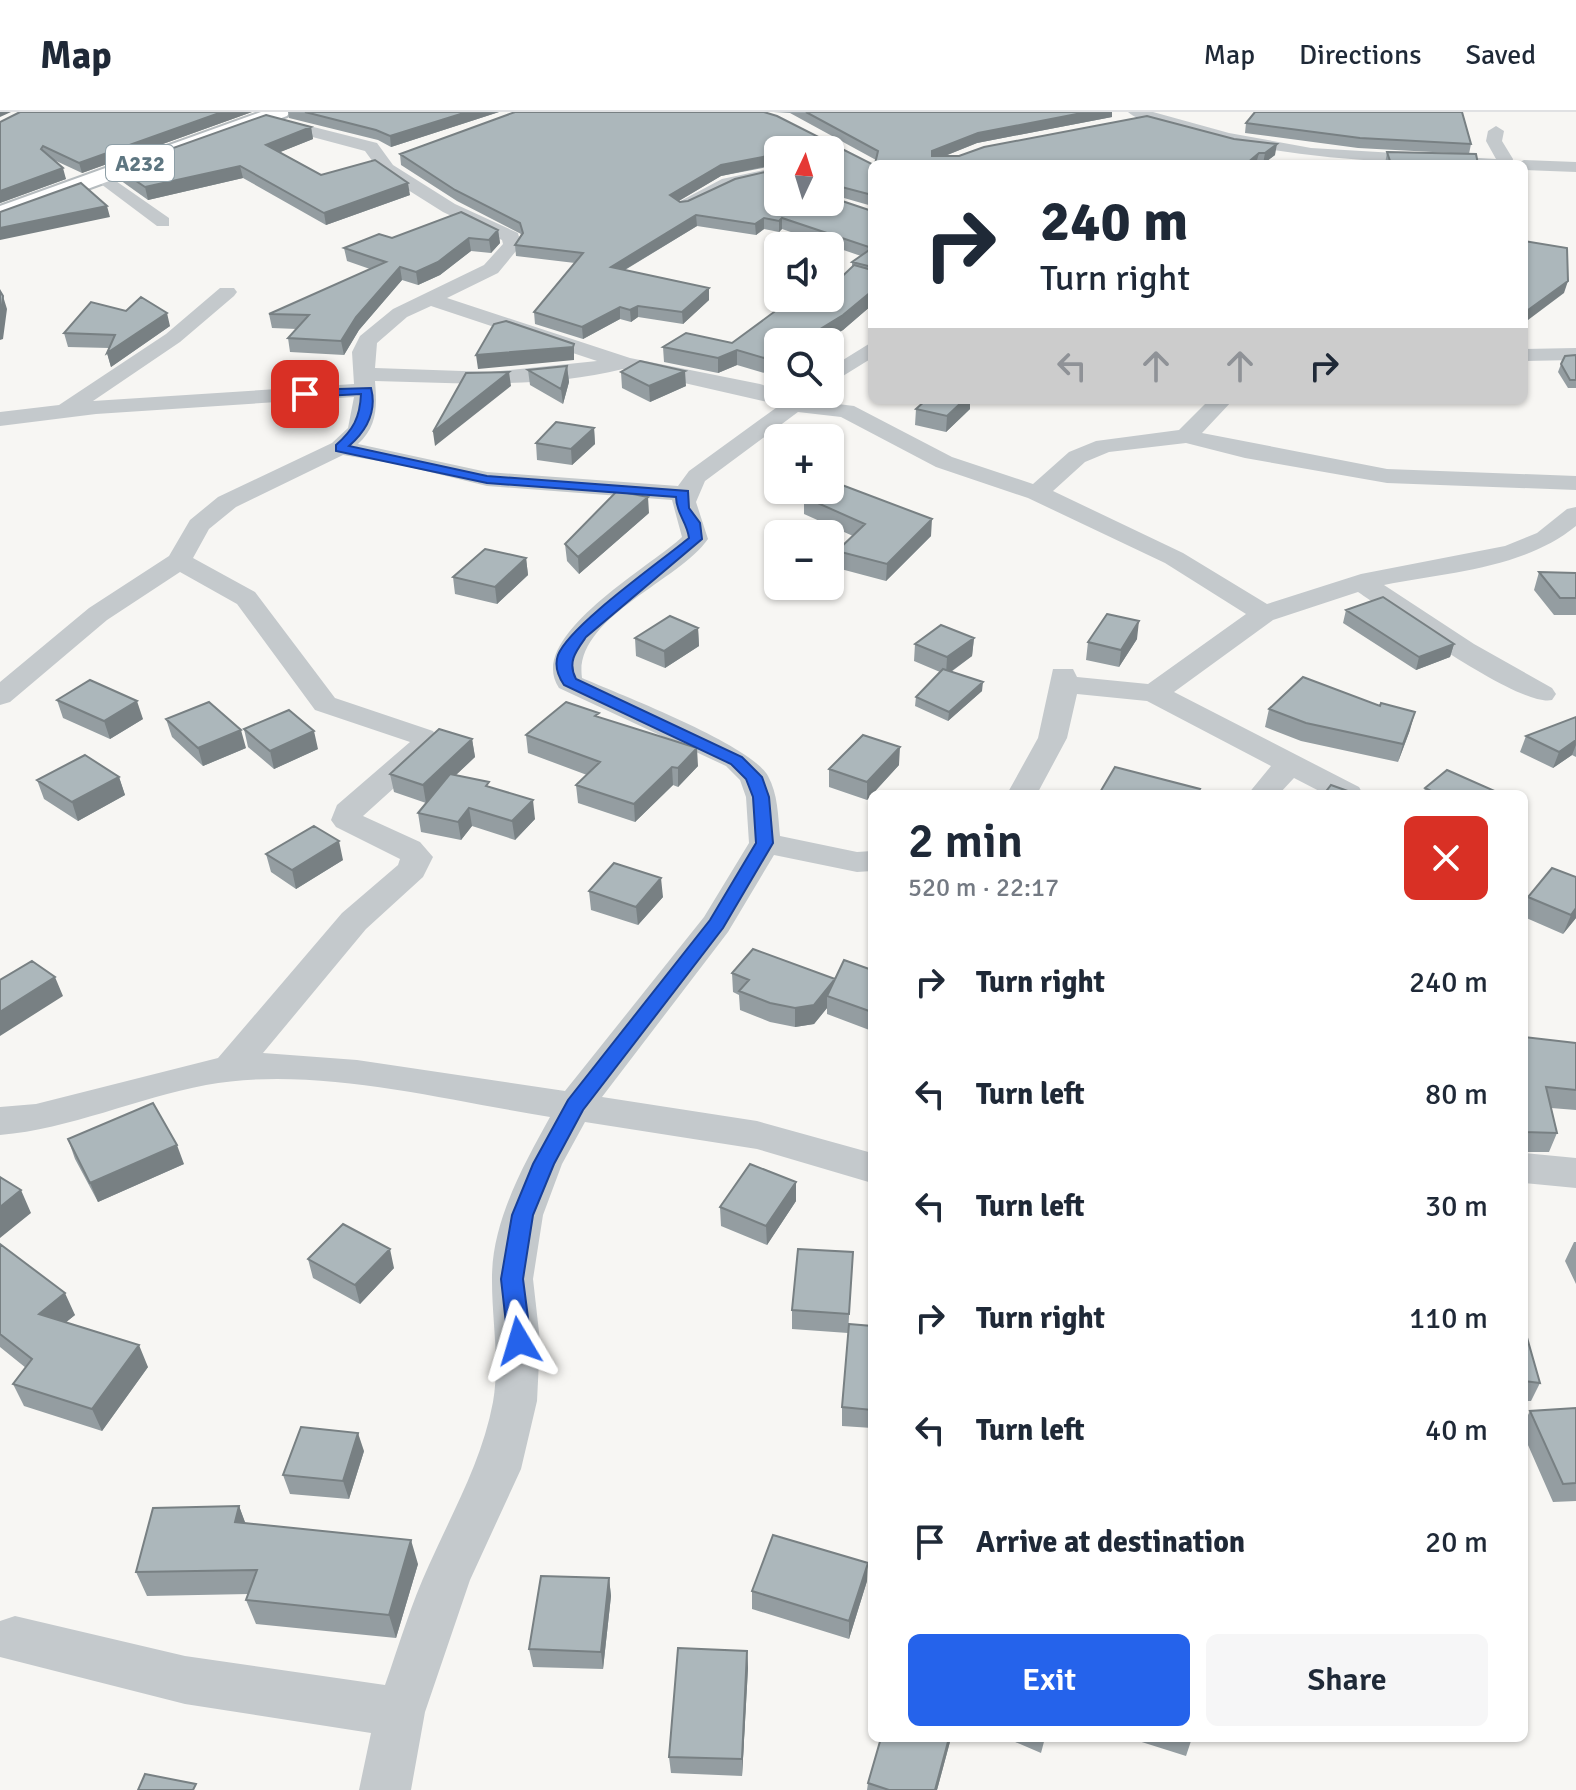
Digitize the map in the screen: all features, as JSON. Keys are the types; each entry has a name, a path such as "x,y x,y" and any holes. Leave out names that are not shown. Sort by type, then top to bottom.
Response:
{"main road":[{"name":"A232","path":"0,214 267,114"},
{"name":"A232","path":"0,206 267,114"}],"street":[{"path":"1129,117 1181,112"},
{"path":"0,696 98,614 179,561 199,525 227,502 340,448 359,431 366,409 363,352 367,340 400,313 434,300 491,269 513,241 449,208 387,169 386,157 371,147 267,114"},
{"path":"1153,117 1227,138 1311,153 1433,160"},
{"path":"1496,131 1494,141 1504,160"},
{"path":"725,164 764,183"},
{"path":"1528,165 1576,167"},
{"path":"682,205 699,194 764,174"},
{"path":"103,177 163,222"},
{"path":"63,412 173,338 227,292"},
{"path":"434,300 625,363 764,392"},
{"path":"844,368 868,351"},
{"path":"1528,355 1576,354"},
{"path":"0,419 366,382 553,374 625,363"},
{"path":"1186,436 1218,404"},
{"path":"385,1790 400,1712 447,1578 498,1469 515,1401 519,1341 512,1279 523,1215 543,1164 575,1105 716,924 765,843 761,797 754,777 737,760 569,682 564,670 565,655 581,634 695,539 694,523 682,508 683,494 697,476 789,408"},
{"path":"832,408 846,411 944,462 1037,493 1174,558 1264,614"},
{"path":"1037,493 1077,457 1104,446 1186,436 1245,451 1387,476 1576,483"},
{"path":"340,448 487,479 683,494"},
{"path":"1154,693 1264,614 1361,582 1512,552 1546,538 1576,514"},
{"path":"179,561 246,598 325,704 410,729 423,737 426,744 348,812 347,820 409,849 417,857 412,870 354,921 229,1069"},
{"path":"1361,582 1464,650 1542,694"},
{"path":"1025,790 1053,731 1064,679 1154,693 1341,790"},
{"path":"1266,790 1290,763"},
{"path":"765,843 857,862 868,861"},
{"path":"0,1143 18,1119 206,1072 263,1066 357,1073 757,1135 868,1167"},
{"path":"1528,1168 1576,1173"},
{"path":"15,1639 185,1680 400,1712"}],"building":[{"path":"20,112 222,112 79,163 43,146 41,149 63,168 0,191 0,122"},
{"path":"305,112 467,112 390,136"},
{"path":"515,112 764,112 817,136 764,136 764,157 721,165 670,195 680,202 688,201 735,179 764,172 764,216 844,216 844,202 868,210 868,247 844,239 844,232 824,232 782,218 779,221 764,218 755,224 696,215 611,267 709,288 682,312 638,306 630,310 620,307 582,327 534,312 583,253 515,245 523,233 520,223 455,190 400,154"},
{"path":"806,112 1087,112 978,133 932,151 932,156 959,156 984,147 1147,116 1234,139 1277,144 1251,160 876,160 878,151"},
{"path":"1255,112 1462,112 1471,144 1360,138 1246,123"},
{"path":"266,115 311,127 266,145 321,175 375,160 408,183 324,213 240,166 145,187 117,168"},
{"path":"844,150 868,162 868,194 844,188"},
{"path":"1387,152 1476,154 1477,160 1390,160"},
{"path":"81,183 107,206 0,228 0,212"},
{"path":"461,212 498,230 489,240 469,238 438,262 416,272 400,267 356,317 341,341 288,338 309,315 269,314 386,262 344,248 379,234 392,238"},
{"path":"1528,242 1567,248 1568,281 1528,310"},
{"path":"868,251 868,266 852,262"},
{"path":"854,265 868,269 868,294 843,315 822,328 764,328 764,358 737,350 718,358 663,347 686,333 732,343 774,312 844,312 844,275"},
{"path":"0,291 3,296 0,322"},
{"path":"141,297 167,313 107,353 115,335 64,333 91,302 126,311"},
{"path":"506,321 574,344 573,347 476,355 494,324"},
{"path":"1576,355 1576,380 1570,380 1561,364 1565,356"},
{"path":"640,361 685,371 649,386 621,372"},
{"path":"567,366 561,389 528,370"},
{"path":"509,372 433,432 466,373"},
{"path":"922,404 960,404 947,416 916,409"},
{"path":"556,422 594,428 571,449 536,443"},
{"path":"844,486 932,519 887,564 844,553 844,544 865,524 820,504 844,504"},
{"path":"617,491 648,497 578,557 565,544"},
{"path":"485,549 526,558 495,587 453,577"},
{"path":"1539,572 1576,573 1576,598 1560,598"},
{"path":"1383,597 1454,644 1419,657 1346,610"},
{"path":"1107,614 1139,621 1121,650 1088,642"},
{"path":"670,616 698,628 664,651 635,638"},
{"path":"941,625 974,638 947,657 915,644"},
{"path":"943,669 983,682 949,712 916,697"},
{"path":"1303,677 1380,706 1381,703 1415,712 1403,744 1306,723 1269,709"},
{"path":"90,680 137,701 104,721 57,700"},
{"path":"209,702 241,730 198,748 166,719"},
{"path":"566,702 599,713 595,716 697,748 678,768 672,767 634,804 576,785 600,762 526,735"},
{"path":"289,710 314,731 270,751 244,729"},
{"path":"1576,717 1576,740 1559,752 1526,736"},
{"path":"439,729 472,739 423,785 390,774"},
{"path":"863,735 900,747 867,782 829,769"},
{"path":"85,755 119,777 72,802 37,780"},
{"path":"1115,767 1200,789 1199,790 1101,790"},
{"path":"1447,770 1492,790 1429,790 1425,788"},
{"path":"450,774 489,782 486,786 533,800 512,821 469,808 458,822 418,813"},
{"path":"1331,785 1345,790 1327,790"},
{"path":"314,826 339,841 292,870 266,854"},
{"path":"614,863 661,878 636,907 589,891"},
{"path":"1552,868 1576,877 1576,908 1571,915 1528,897"},
{"path":"753,949 835,979 814,1005 795,1008 770,1003 739,991 749,980 732,973"},
{"path":"844,960 868,969 868,1011 827,996"},
{"path":"32,961 55,977 0,1012 0,980"},
{"path":"1528,1037 1576,1043 1576,1090 1546,1087 1557,1133 1528,1132"},
{"path":"153,1103 177,1145 90,1183 68,1139"},
{"path":"750,1164 796,1182 766,1226 720,1207"},
{"path":"0,1177 21,1190 0,1207"},
{"path":"343,1224 390,1249 355,1285 308,1259"},
{"path":"0,1244 65,1293 39,1314 139,1345 92,1409 13,1384 32,1359 0,1334"},
{"path":"798,1249 853,1252 849,1314 792,1310"},
{"path":"849,1324 868,1326 868,1410 842,1407"},
{"path":"1528,1341 1540,1383 1528,1382"},
{"path":"1576,1408 1576,1483 1563,1484 1530,1411"},
{"path":"301,1427 358,1433 343,1481 283,1475"},
{"path":"239,1506 235,1522 411,1540 389,1615 246,1600 257,1570 136,1572 153,1508"},
{"path":"773,1535 868,1563 849,1621 752,1591"},
{"path":"541,1576 609,1578 601,1652 529,1649"},
{"path":"678,1648 747,1651 742,1759 669,1757"},
{"path":"880,1742 948,1742 935,1790 889,1790 868,1783"},
{"path":"145,1774 196,1784 193,1790 138,1790"}],"route":[{"path":"305,394 366,390 366,409 359,431 340,448 397,457 487,479 568,488 683,494 682,508 694,523 695,539 581,634 565,655 564,670 569,682 737,760 754,777 761,797 765,843 716,924 575,1105 543,1164 523,1215 512,1279 519,1341"}]}
